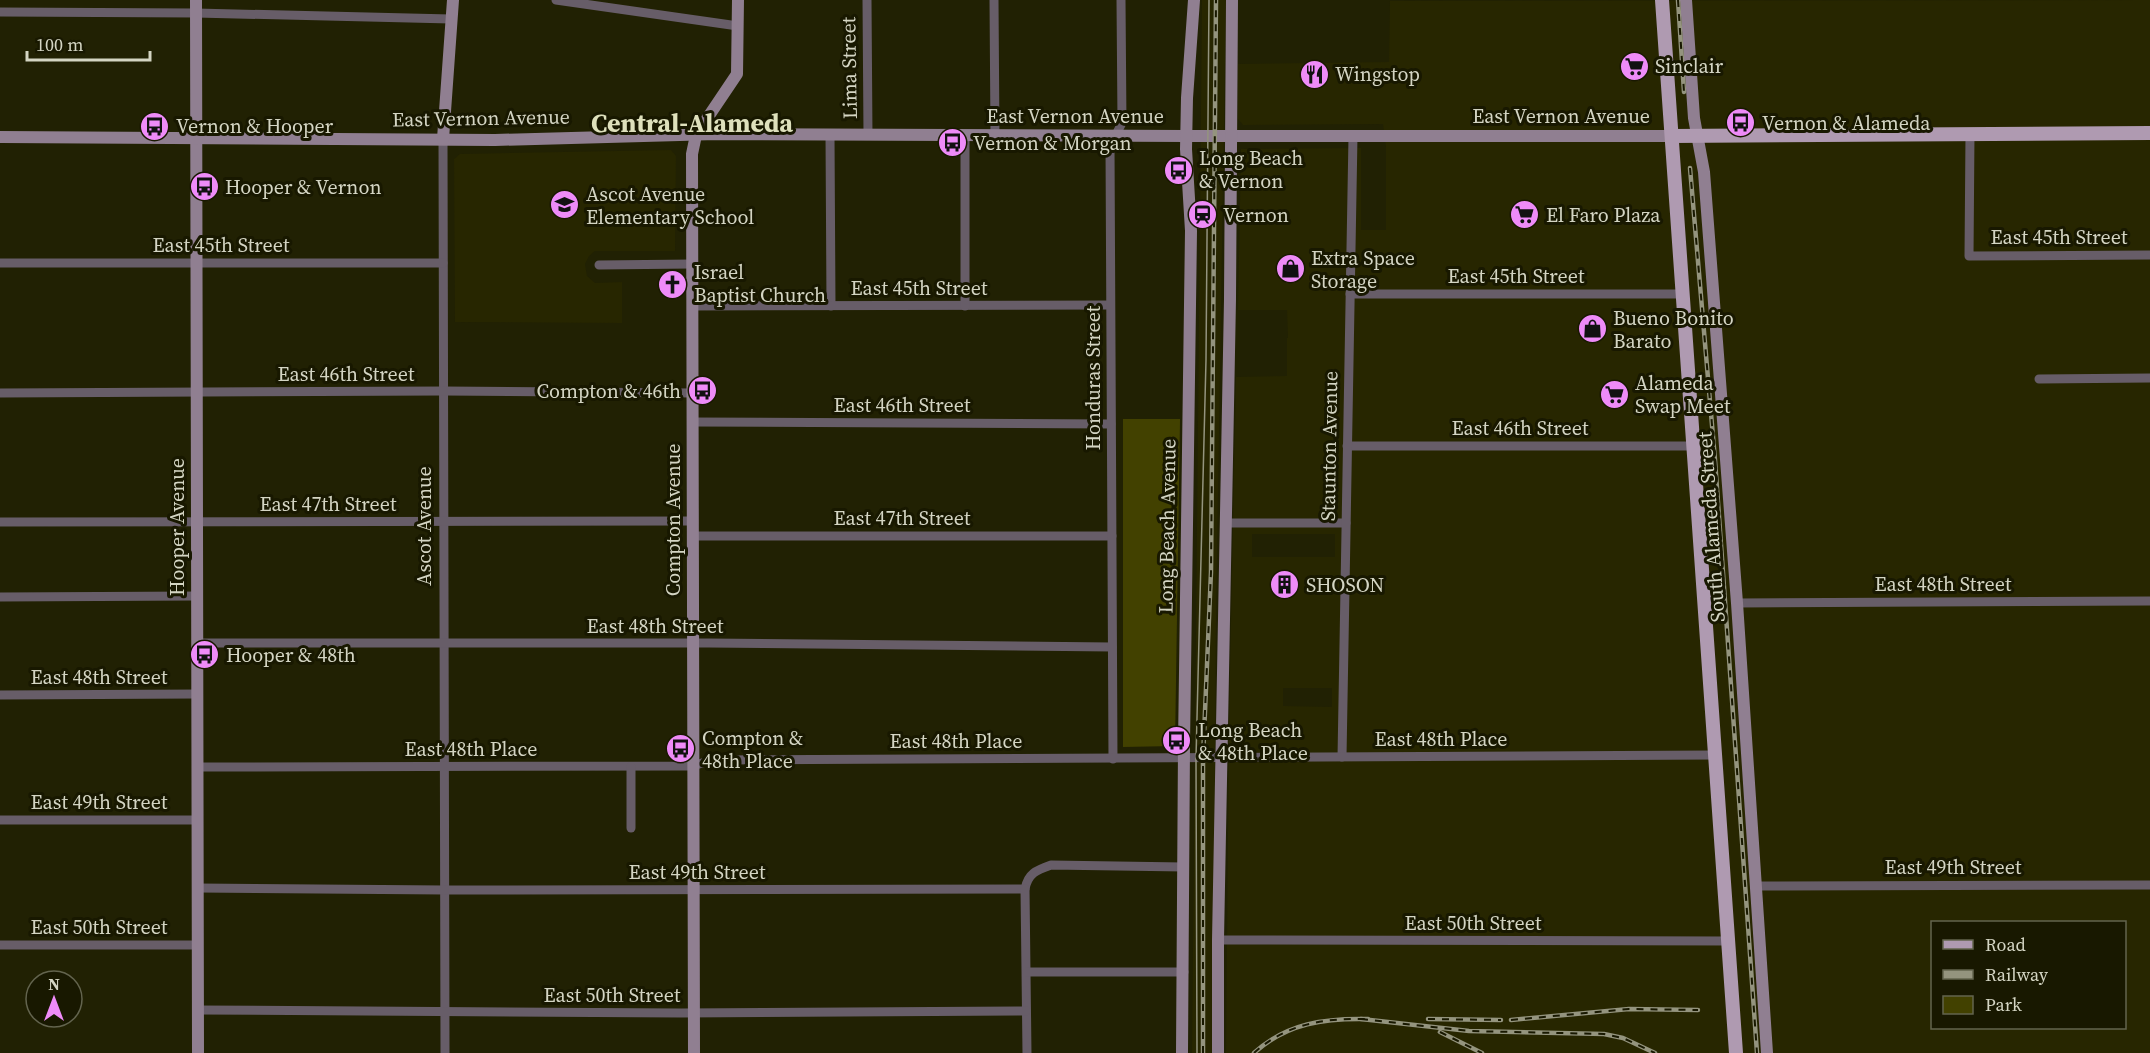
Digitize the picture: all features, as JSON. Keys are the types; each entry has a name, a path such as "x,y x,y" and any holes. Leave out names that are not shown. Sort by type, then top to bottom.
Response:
{"main road":[{"name":"South Alameda Street","path":"1662,0 1736,1053"},
{"name":"East Vernon Avenue","path":"1672,136 2150,133"}],"street":[{"name":"Ascot Avenue","path":"445,1053 443,139 453,0"},
{"path":"556,0 738,26"},
{"name":"Compton Avenue","path":"694,1053 692,154 696,135 737,74 738,0"},
{"name":"Lima Street","path":"867,0 868,135"},
{"path":"994,0 995,136"},
{"name":"Honduras Street","path":"1113,759 1110,146 1122,123 1121,0"},
{"name":"Long Beach Avenue","path":"1182,1053 1191,231 1187,136 1188,81 1194,0"},
{"path":"1218,1053 1232,136 1232,0"},
{"name":"South Alameda Street","path":"1686,0 1694,118 1704,172 1737,603 1767,1053"},
{"path":"0,12 196,6 451,19"},
{"name":"Hooper Avenue","path":"196,6 198,1053"},
{"name":"East 45th Street","path":"1970,134 1969,256 2150,255"},
{"name":"East Vernon Avenue","path":"0,137 501,140 696,135 1672,136"},
{"name":"Lima Street","path":"830,135 831,306"},
{"path":"965,136 965,306"},
{"name":"Staunton Avenue","path":"1342,757 1353,136"},
{"name":"East 45th Street","path":"0,263 443,263"},
{"path":"599,265 692,264"},
{"name":"East 45th Street","path":"1350,294 1683,294"},
{"name":"East 45th Street","path":"692,306 1110,306"},
{"path":"2039,379 2150,378"},
{"name":"East 46th Street","path":"0,393 444,391 693,393"},
{"name":"East 46th Street","path":"692,423 1112,424"},
{"name":"East 46th Street","path":"1347,446 1693,446"},
{"name":"East 47th Street","path":"0,522 692,521"},
{"path":"1226,523 1346,523"},
{"name":"East 47th Street","path":"692,536 1112,536"},
{"path":"0,597 197,596"},
{"name":"East 48th Street","path":"1737,603 2150,601"},
{"name":"East 48th Street","path":"197,643 692,643 1112,647"},
{"name":"East 48th Street","path":"0,695 197,694"},
{"name":"East 48th Place","path":"197,767 446,768 693,766 711,760 1715,755"},
{"path":"631,766 631,828"},
{"name":"East 49th Street","path":"0,820 197,820"},
{"path":"1027,1053 1025,889 1027,879 1035,870 1051,865 1184,867"},
{"name":"East 49th Street","path":"1756,886 2150,885"},
{"name":"East 49th Street","path":"198,888 1025,889"},
{"name":"East 50th Street","path":"1218,940 1728,940"},
{"name":"East 50th Street","path":"0,945 198,945"},
{"path":"1027,972 1184,972"},
{"name":"East 50th Street","path":"198,1010 445,1013 1026,1011"}],"shaded area":[{"path":"1202,0 1226,0 1216,622 1213,1053 1192,1053"},
{"path":"2150,0 2150,1053 1226,1053 1229,721 1236,377 1287,376 1288,338 1287,310 1238,310 1241,149 1361,148 1361,230 1386,230 1386,147 1383,124 1243,125 1238,119 1238,64 1389,62 1390,1","holes":["1252,534 1335,534 1335,557 1252,557","1283,688 1332,688 1332,707 1283,706"]},
{"name":"Ascot Avenue Elementary School","path":"671,150 676,156 675,251 595,251 585,264 587,276 595,283 622,282 622,323 455,322 454,159 460,154"}],"green space":[{"path":"1123,419 1180,419 1175,746 1123,747"}],"tram line":[{"path":"1197,1053 1196,758 1206,360 1209,0"}],"railway":[{"path":"1203,1053 1203,758 1211,572 1216,0"},
{"path":"1678,0 1684,92"},
{"path":"1690,168 1715,460 1757,1053"},
{"path":"1511,1020 1629,1009 1698,1010"},
{"path":"1361,1019 1469,1031 1604,1034 1623,1038 1655,1053"},
{"path":"1254,1053 1280,1035 1307,1024 1368,1019"},
{"path":"1428,1019 1501,1020"},
{"path":"1440,1032 1482,1053"}],"place":[{"name":"Sinclair","path":"1634,66"},
{"name":"Wingstop","path":"1314,74"},
{"name":"Vernon & Alameda","path":"1741,123"},
{"name":"Vernon & Hooper","path":"155,126"},
{"name":"Vernon & Morgan","path":"952,143"},
{"name":"Long Beach & Vernon","path":"1178,170"},
{"name":"Hooper & Vernon","path":"204,187"},
{"name":"Ascot Avenue Elementary School","path":"565,205"},
{"name":"Vernon","path":"1202,215"},
{"name":"El Faro Plaza","path":"1525,215"},
{"name":"Extra Space Storage","path":"1290,269"},
{"name":"Israel Baptist Church","path":"673,284"},
{"name":"Bueno Bonito Barato","path":"1592,329"},
{"name":"Compton & 46th","path":"702,391"},
{"name":"Alameda Swap Meet","path":"1614,394"},
{"name":"SHOSON","path":"1285,585"},
{"name":"Hooper & 48th","path":"205,655"},
{"name":"Long Beach & 48th Place","path":"1177,741"},
{"name":"Compton & 48th Place","path":"681,749"}],"district":[{"name":"Central-Alameda","path":"692,123"}]}
